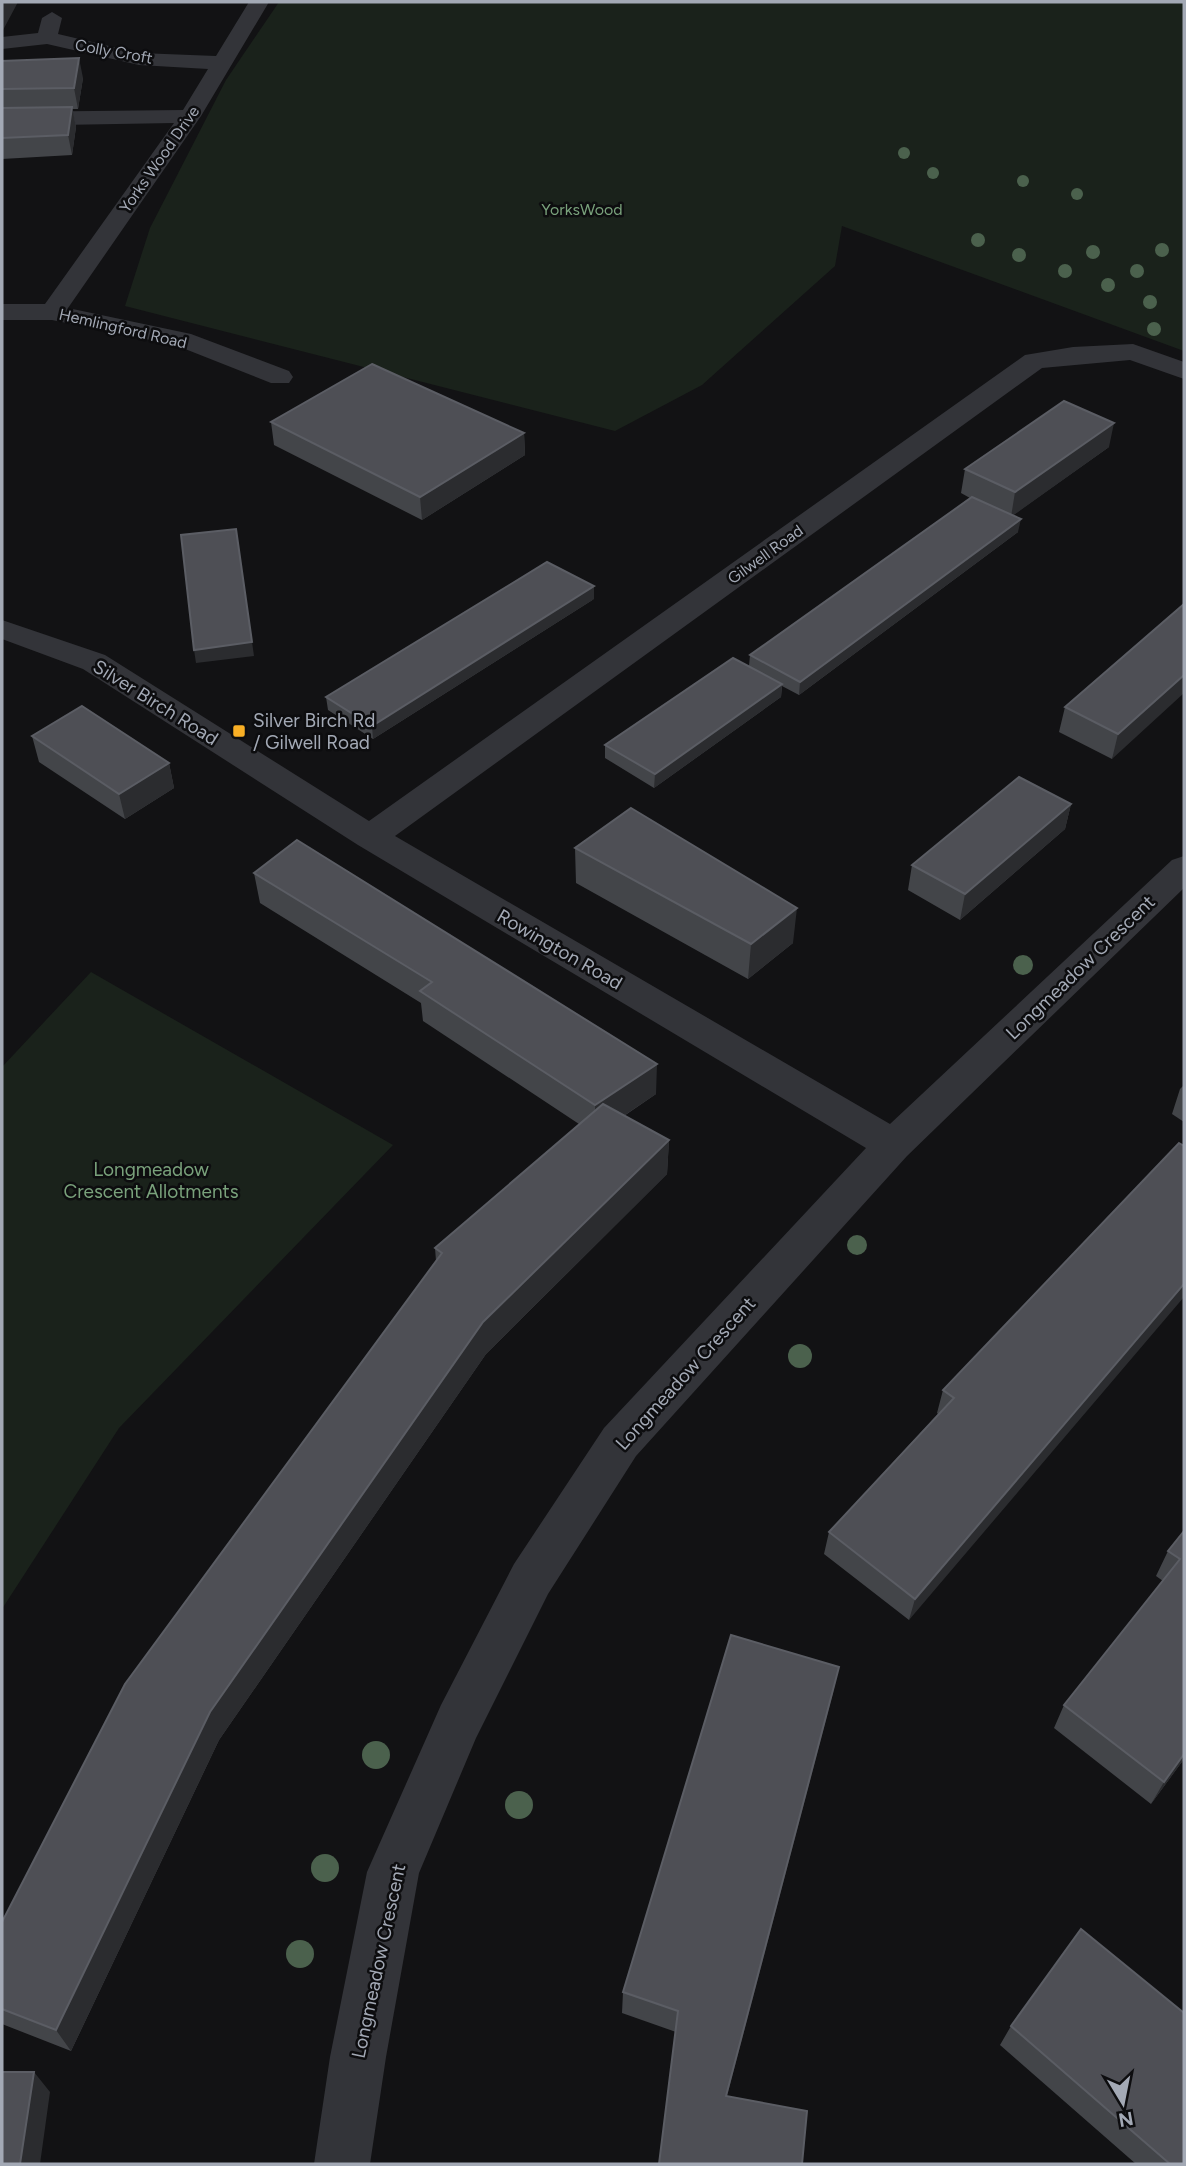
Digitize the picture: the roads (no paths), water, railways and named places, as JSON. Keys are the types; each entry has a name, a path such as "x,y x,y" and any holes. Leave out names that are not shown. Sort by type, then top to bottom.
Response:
{"street":[{"name":"Yorks Wood Drive","path":"52,312 190,116 259,2"},
{"name":"Colly Croft","path":"47,38 52,18"},
{"name":"Colly Croft","path":"2,43 47,38 139,58 223,63"},
{"path":"2,119 190,116"},
{"name":"Hemlingford Road","path":"2,312 52,312 182,339 280,377"},
{"name":"Gilwell Road","path":"370,837 1034,361 1073,355 1133,352 1184,371"},
{"name":"Silver Birch Road","path":"2,629 94,662 230,748"},
{"name":"Rowington Road","path":"230,748 370,837 893,1145"},
{"name":"Longmeadow Crescent","path":"342,2164 358,2057 393,1872 458,1722 531,1579 620,1442 893,1145 1184,869"}],"place":[{"name":"Silver Birch Rd / Gilwell Road","path":"239,731"}],"park label":[{"name":"YorksWood","path":"582,209"},
{"name":"Longmeadow Crescent Allotments","path":"151,1180"}]}
